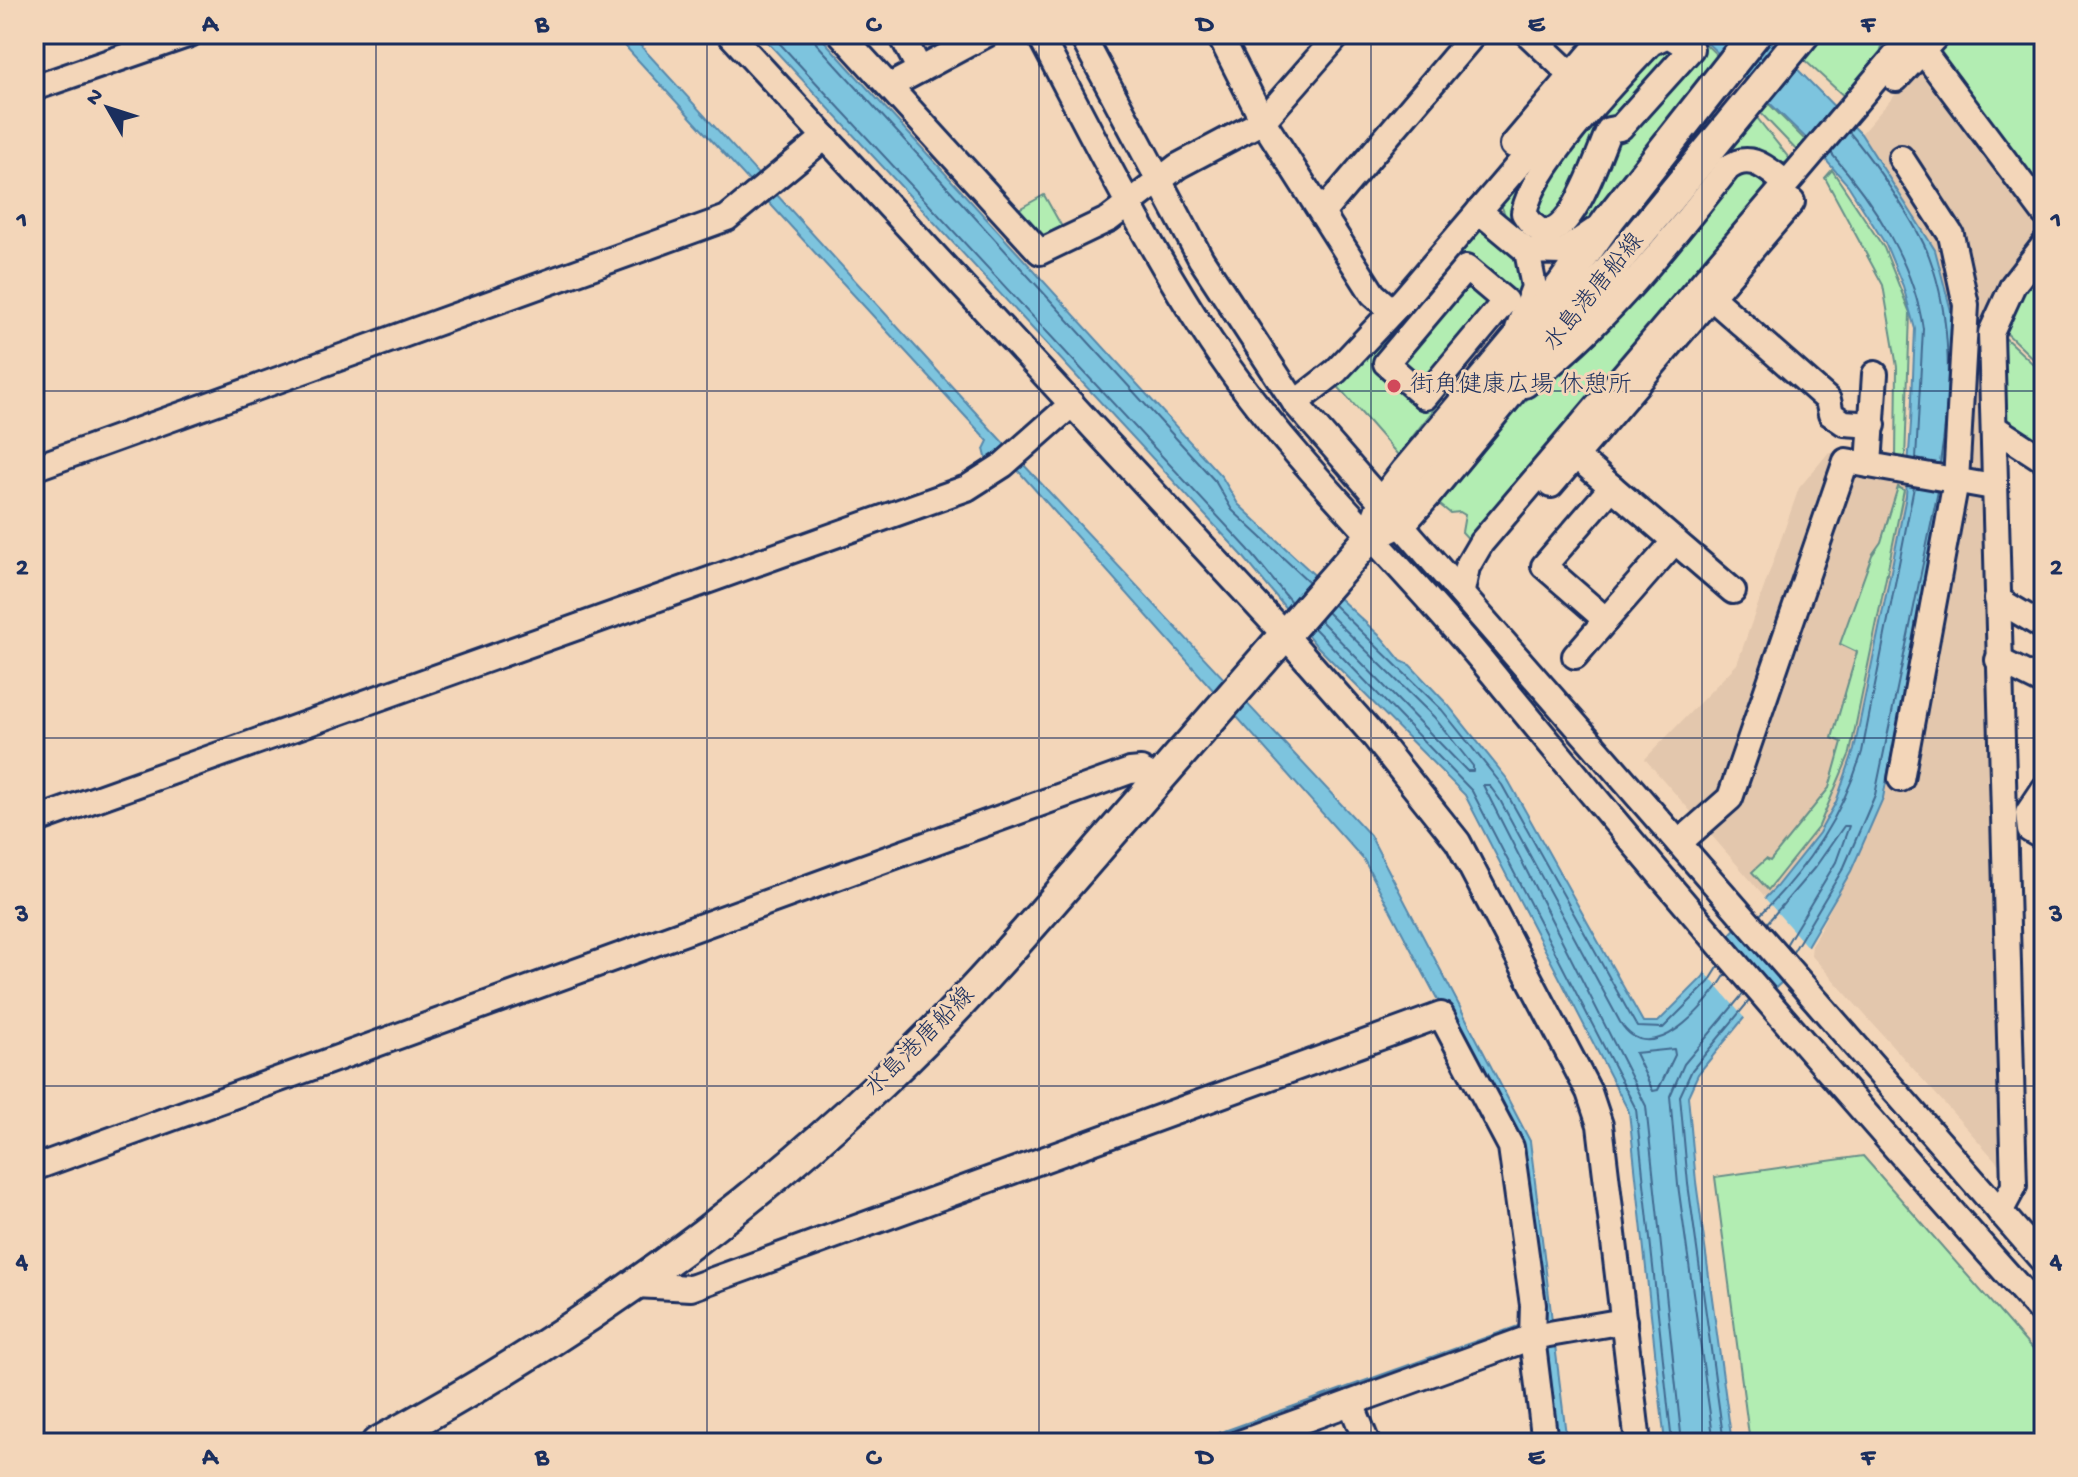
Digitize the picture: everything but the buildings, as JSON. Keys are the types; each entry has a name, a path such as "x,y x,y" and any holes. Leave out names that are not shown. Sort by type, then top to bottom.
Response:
{"main road":[{"name":"水島港唐船線","path":"1393,511 1506,352 1563,284 1610,218 1755,34"},
{"name":"水島港唐船線","path":"377,1443 527,1357 636,1285 757,1193 880,1085 984,979 1393,511 1510,397 1796,42"}],"street":[{"path":"34,88 190,34"},
{"path":"730,34 1072,404 1288,629 1458,842 1589,1092 1600,1125 1638,1443"},
{"path":"841,34 1040,252 1109,219 1178,166 1263,121 1339,34"},
{"path":"901,34 920,70"},
{"path":"890,86 987,34"},
{"path":"1039,34 1172,282 1251,399 1493,674 1546,743 1768,1001 2039,1298"},
{"path":"1081,34 1201,259 1295,403 1393,511 1791,974 2044,1262"},
{"path":"1219,34 1263,121 1386,305"},
{"path":"1321,212 1472,34"},
{"path":"1528,34 1578,82"},
{"path":"1318,370 1479,211 1578,82 1607,34"},
{"path":"1295,403 1336,371 1386,305 1578,82 1641,37 1668,35 1691,49 1620,128 1609,130 1573,212 1561,229 1548,232 1537,228 1524,213 1532,189 1615,81 1641,37"},
{"path":"1462,591 1467,567 1481,543 1711,297 1816,161 1919,38 2044,213"},
{"path":"34,468 727,218 825,137"},
{"path":"1901,158 1951,235 1966,305 1954,481 1901,779"},
{"path":"1510,397 1554,363 1633,286 1728,168 1737,161 1752,160 1786,183"},
{"path":"1486,561 1569,450 1786,183 1816,161"},
{"path":"1479,211 1527,251 1563,252 1610,218"},
{"path":"2000,1212 2014,1186 1991,333 1995,318 2013,285 2044,245"},
{"path":"1506,352 1529,307 1534,287 1527,251"},
{"path":"1466,268 1505,301 1425,397 1386,363 1466,268"},
{"path":"1711,297 1828,400 1831,414 1844,423 1873,425"},
{"path":"1869,465 1875,374"},
{"path":"34,821 967,488 1009,459 1072,404"},
{"path":"1995,428 2044,460"},
{"path":"1569,450 1733,591"},
{"path":"1679,843 1730,798 1846,461 1894,472 1993,487"},
{"path":"1606,620 1544,566 1612,487"},
{"path":"1575,656 1675,541"},
{"path":"1997,599 2044,627"},
{"path":"1998,660 2044,683"},
{"path":"34,1168 1130,771 1141,770 1158,779"},
{"path":"2044,789 2028,813 2030,830 2044,838"},
{"path":"636,1285 691,1288 1441,1015 1511,1147 1538,1330 1545,1443"},
{"path":"1240,1443 1538,1330 1624,1321"},
{"path":"1351,1403 1367,1443"}],"shaded area":[{"path":"1922,64 2040,229 1981,321 1978,390 2005,1171 1811,955 1812,944 1857,858 1814,839 1766,898 1645,759 1737,664 1799,488 1829,452 1947,473 1951,311 1935,250 1861,134"}],"green space":[{"path":"1642,34 1695,34 1719,57 1573,239 1533,246 1507,220 1500,202"},
{"path":"1822,34 1885,34 1879,58 1846,98 1801,57"},
{"path":"1923,34 2044,34 2044,202 1964,90 1961,79"},
{"path":"1765,100 1808,143 1799,153 1757,109"},
{"path":"1754,114 1792,162 1710,172"},
{"path":"1750,170 1765,179 1766,192 1473,544 1462,532 1465,515 1450,513 1439,504 1518,409 1729,178"},
{"path":"1832,170 1884,248 1910,313 1905,460 1896,458 1897,367 1883,285 1825,178"},
{"path":"1044,195 1066,234 1045,245 1012,213"},
{"path":"1480,231 1496,238 1508,249 1525,279 1515,306 1398,455 1334,382 1473,232"},
{"path":"2044,259 2044,369 1999,326"},
{"path":"2002,335 2044,374 2044,453 2007,429"},
{"path":"1898,487 1904,490 1850,753 1819,826 1768,890 1752,872 1766,859 1770,861 1829,788 1842,742 1832,738 1857,652 1840,644 1872,555 1881,542"},
{"path":"1863,1156 2044,1363 2044,1443 1750,1443 1715,1177"}],"water":[{"path":"614,34 630,34 1008,448 1370,835 1530,1141 1567,1443 1552,1443 1524,1177 1442,1008 1364,860 1014,466 987,461 984,449 988,441"},
{"path":"760,34 818,34 1222,477 1238,504 1382,638 1401,661 1410,665 1448,705 1508,780 1643,1022 1658,1022 1703,977 1728,936 1776,887 1819,833 1836,802 1854,750 1906,496 1911,423 1915,329 1903,286 1886,245 1848,185 1809,141 1698,34 1763,34 1861,134 1935,250 1951,311 1954,350 1951,450 1883,798 1851,871 1807,946 1782,982 1748,1013 1698,1074 1688,1096 1696,1182 1732,1443 1665,1443 1629,1112 1465,795 1315,644 1242,555"}],"pier":[{"path":"1763,896 1809,949 1782,983 1734,928"},
{"path":"1728,934 1777,990 1747,1021 1703,970"}],"waterway":[{"path":"1195,1443 1525,1325"}],"place":[{"name":"街角健康広場 休憩所","path":"1394,386"}]}
